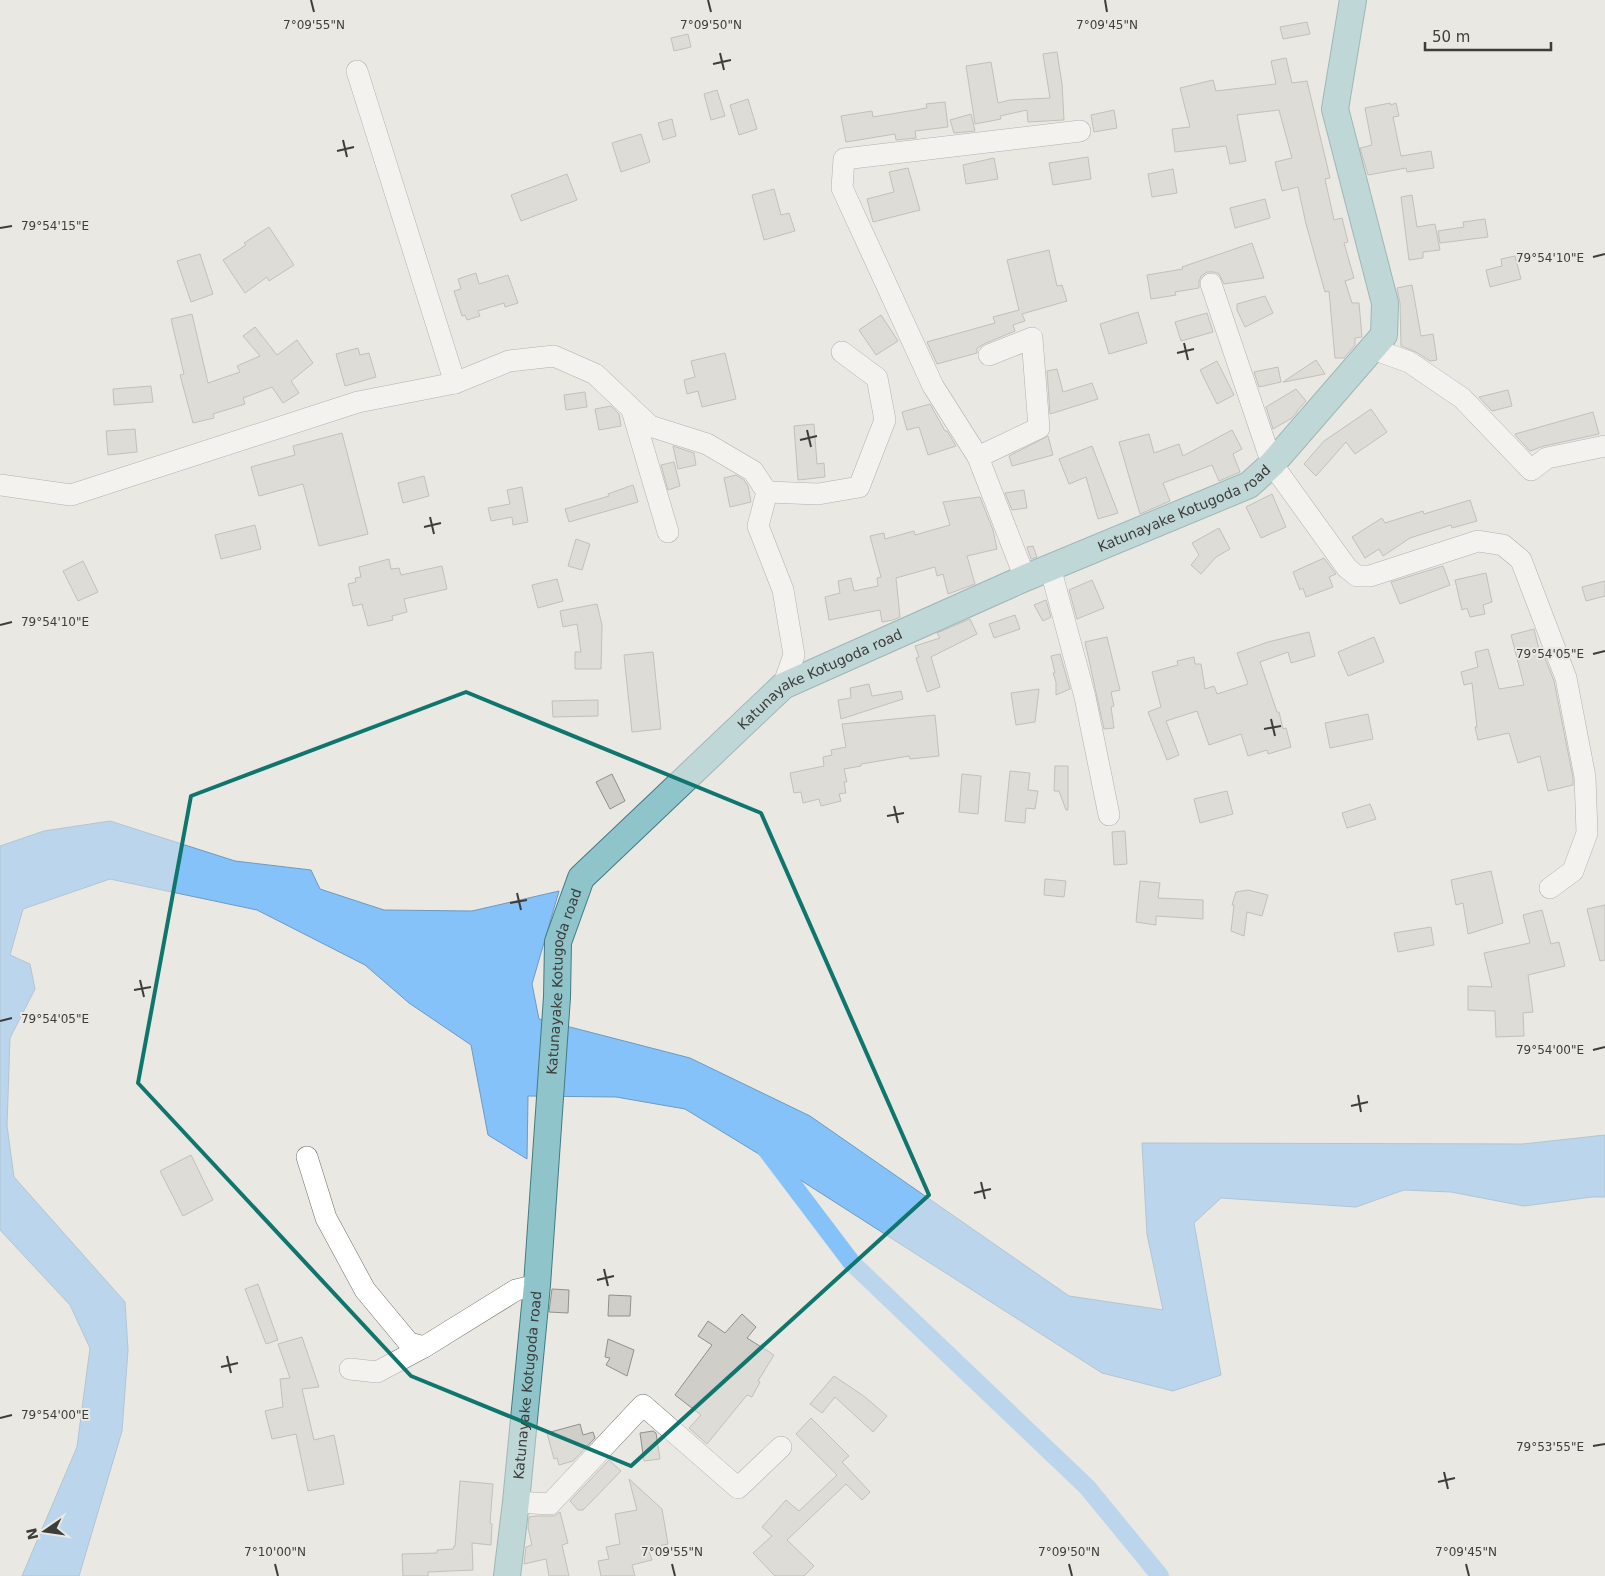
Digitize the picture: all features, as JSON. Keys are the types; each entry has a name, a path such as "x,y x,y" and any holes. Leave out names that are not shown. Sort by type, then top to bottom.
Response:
{"main road":[{"name":"Katunayake Kotugoda road","path":"507,1576 537,1285 557,997 558,942 581,878 783,686 1050,567 1249,485 1272,464 1384,335 1385,303 1335,109 1353,0"}],"street":[{"path":"357,71 456,383"},
{"path":"1025,578 978,457 932,386 842,188 844,159 1080,132"},
{"path":"1211,284 1272,464 1347,568 1357,576 1370,576 1478,541 1503,546 1521,560 1566,678 1585,776 1587,833 1573,871 1550,888"},
{"path":"978,457 1039,428 1032,338 989,355"},
{"path":"1373,349 1409,362 1462,398 1531,470 1547,458 1605,446"},
{"path":"767,492 818,494 859,487 885,420 877,378 842,352"},
{"path":"0,485 71,494 358,402 456,383 509,361 554,356 595,374 650,426 707,444 753,472 767,492 758,526 783,590 794,655 783,686"},
{"path":"632,410 668,532"},
{"path":"1050,567 1085,697 1109,815"},
{"path":"307,1157 326,1218 365,1290 409,1343 424,1347"},
{"path":"350,1369 377,1372 424,1347 516,1290 537,1285"},
{"path":"516,1502 550,1504 643,1405 738,1488 781,1447"}],"highlighted area":[{"path":"466,692 761,813 929,1195 631,1466 411,1376 138,1083 191,796"}],"water":[{"path":"110,821 235,861 311,870 320,889 384,910 472,911 559,891 532,984 539,1019 690,1058 810,1116 1069,1296 1163,1310 1147,1234 1142,1143 1523,1144 1605,1135 1605,1197 1524,1206 1451,1192 1404,1190 1356,1207 1221,1198 1194,1223 1221,1375 1173,1391 1102,1373 780,1167 685,1109 616,1097 528,1096 527,1159 488,1135 471,1045 409,1003 365,965 257,910 110,879 23,909 10,955 30,964 35,989 10,1038 7,1126 14,1177 125,1302 128,1350 122,1431 79,1576 22,1576 77,1447 90,1348 70,1305 0,1230 0,846 44,831"}],"building":[{"path":"1307,22 1310,34 1283,39 1280,27"},
{"path":"688,34 691,47 674,51 671,38"},
{"path":"1057,52 1062,84 1064,120 1028,122 1027,110 1000,116 1001,119 975,124 966,66 991,62 998,103 1010,100 1050,98 1043,54"},
{"path":"1286,58 1292,83 1307,81 1330,178 1325,179 1334,220 1342,218 1348,242 1344,243 1354,278 1345,281 1352,303 1359,303 1362,337 1355,338 1355,345 1344,358 1335,358 1329,291 1325,292 1298,187 1282,191 1275,162 1292,158 1279,110 1237,115 1246,161 1230,164 1226,146 1175,152 1172,129 1190,127 1180,88 1213,80 1216,91 1276,84 1271,61"},
{"path":"717,90 725,116 711,120 704,94"},
{"path":"748,99 757,129 739,135 730,105"},
{"path":"945,102 948,127 915,131 916,138 896,140 895,134 846,142 841,116 872,111 873,117 927,108 926,104"},
{"path":"1390,103 1391,105 1396,103 1399,116 1393,117 1401,156 1431,151 1434,168 1407,172 1406,168 1368,175 1360,148 1372,145 1365,108"},
{"path":"1114,110 1117,128 1094,132 1091,115"},
{"path":"971,114 975,131 954,133 950,120"},
{"path":"672,119 676,136 663,140 658,123"},
{"path":"641,134 650,162 621,172 612,143"},
{"path":"1088,157 1091,179 1053,185 1049,163"},
{"path":"994,158 998,179 966,184 963,165"},
{"path":"908,168 920,210 873,222 867,199 894,192 889,172"},
{"path":"1173,169 1177,193 1152,197 1148,174"},
{"path":"567,174 577,200 521,221 511,195"},
{"path":"774,189 781,215 789,213 795,231 764,240 752,195"},
{"path":"1412,195 1417,227 1435,224 1440,250 1423,252 1423,258 1409,260 1401,197"},
{"path":"1265,199 1270,218 1235,228 1230,208"},
{"path":"1485,219 1488,237 1440,243 1438,231 1464,227 1463,222"},
{"path":"269,227 294,265 269,281 267,277 245,293 223,260 246,245 244,243"},
{"path":"1252,243 1264,278 1224,284 1219,274 1207,272 1201,276 1199,288 1175,292 1176,295 1151,299 1147,275 1183,269 1182,267"},
{"path":"1049,250 1057,286 1062,285 1067,301 1022,314 1025,321 1013,325 1015,331 977,348 977,353 937,364 927,342 995,323 993,317 1019,310 1007,260"},
{"path":"200,254 213,294 191,302 177,261"},
{"path":"1515,256 1521,279 1490,287 1486,270 1502,266 1501,259"},
{"path":"476,273 479,284 508,275 518,303 505,307 504,303 478,311 480,316 467,320 465,315 462,316 454,291 461,289 458,279"},
{"path":"1412,285 1421,336 1433,334 1437,360 1430,361 1416,352 1401,346 1400,303 1397,288"},
{"path":"1265,296 1273,313 1245,327 1237,310 1237,304"},
{"path":"1138,312 1147,343 1109,354 1100,324"},
{"path":"1207,313 1213,332 1181,341 1175,322"},
{"path":"192,314 208,383 240,372 237,366 260,356 243,336 255,327 277,355 297,340 313,363 291,381 299,393 283,403 272,387 243,398 245,404 213,414 214,418 193,423 180,375 184,374 171,319"},
{"path":"881,315 898,341 876,355 859,330"},
{"path":"358,348 360,355 369,353 376,377 345,386 336,354"},
{"path":"725,353 736,399 702,407 698,391 687,394 684,380 695,377 691,361"},
{"path":"1316,360 1325,374 1283,382"},
{"path":"1217,361 1234,395 1217,404 1200,370"},
{"path":"1278,367 1281,382 1259,387 1254,372"},
{"path":"1057,369 1063,392 1092,383 1098,399 1050,414 1047,371"},
{"path":"151,386 153,402 114,405 113,389"},
{"path":"1296,389 1306,401 1292,418 1273,429 1266,407"},
{"path":"1508,390 1512,406 1492,411 1479,397"},
{"path":"585,392 587,407 566,410 564,395"},
{"path":"930,404 956,446 928,455 919,427 907,430 902,412"},
{"path":"611,406 619,414 621,426 599,430 595,409"},
{"path":"1371,409 1387,432 1355,454 1346,442 1316,476 1304,464 1324,441"},
{"path":"1593,412 1599,434 1544,446 1530,451 1515,434"},
{"path":"814,424 817,464 824,463 825,477 798,480 794,426"},
{"path":"135,429 137,452 108,455 106,431"},
{"path":"1232,430 1242,449 1233,454 1240,472 1219,481 1212,465 1163,483 1170,501 1140,514 1119,442 1149,434 1154,453 1179,444 1183,456"},
{"path":"342,433 368,534 319,546 303,484 259,496 251,467 295,455 293,446"},
{"path":"1048,436 1053,455 1012,466 1009,456"},
{"path":"673,446 694,453 696,465 678,469"},
{"path":"1092,446 1118,513 1098,519 1086,477 1069,484 1059,459"},
{"path":"674,462 680,486 668,490 661,465"},
{"path":"736,475 744,480 748,486 751,502 730,507 724,478"},
{"path":"424,476 429,496 403,503 398,483"},
{"path":"633,485 638,502 569,522 565,509 609,496 608,494"},
{"path":"522,487 528,522 513,525 512,517 491,521 488,508 510,504 507,490"},
{"path":"1024,490 1027,508 1012,510 1005,493"},
{"path":"1272,494 1286,527 1261,538 1246,507"},
{"path":"980,497 993,530 997,549 967,556 975,584 948,594 943,574 937,576 935,567 896,578 900,617 882,622 880,610 829,620 825,597 840,593 838,581 851,578 854,591 878,586 877,578 881,577 870,536 884,533 885,539 914,531 915,535 950,525 943,502"},
{"path":"1470,500 1477,521 1452,528 1451,525 1410,538 1383,556 1379,549 1365,558 1352,537 1382,518 1385,523 1423,511 1424,514"},
{"path":"255,525 261,549 221,559 215,535"},
{"path":"1219,528 1230,549 1216,557 1201,574 1191,565 1199,555 1192,543"},
{"path":"576,539 590,544 582,570 568,566"},
{"path":"1033,546 1037,557 1031,559 1027,547"},
{"path":"1324,558 1336,574 1329,577 1333,587 1306,597 1303,588 1300,590 1293,572"},
{"path":"389,559 391,569 399,568 401,575 442,566 447,589 404,599 407,612 392,616 393,620 368,626 362,604 353,606 348,584 356,582 355,578 361,577 359,567"},
{"path":"83,561 98,592 78,601 63,571"},
{"path":"1443,566 1450,585 1400,604 1391,582"},
{"path":"1486,573 1492,602 1483,605 1485,614 1470,617 1467,608 1462,610 1455,580"},
{"path":"557,579 563,601 538,608 532,585"},
{"path":"1092,580 1104,608 1077,619 1069,590"},
{"path":"1605,581 1605,596 1586,601 1582,587"},
{"path":"1046,600 1051,617 1043,621 1034,605"},
{"path":"597,604 602,625 601,669 575,669 575,652 581,652 577,624 563,627 560,611"},
{"path":"1015,615 1020,629 994,638 989,624"},
{"path":"970,619 977,634 931,657 940,687 927,692 916,658 919,657 915,646 940,638 937,633"},
{"path":"1534,629 1540,653 1543,653 1554,681 1573,778 1573,785 1548,791 1540,756 1518,763 1509,733 1478,740 1475,727 1477,727 1472,683 1464,685 1461,672 1478,667 1475,652 1488,649 1499,689 1524,685 1511,635"},
{"path":"1309,632 1315,656 1291,663 1288,652 1260,662 1277,712 1279,712 1283,729 1286,728 1291,747 1268,754 1267,750 1248,756 1241,734 1209,745 1197,711 1166,721 1179,755 1167,760 1148,712 1161,707 1152,672 1178,665 1177,661 1194,657 1195,664 1201,664 1205,689 1214,686 1217,694 1248,684 1237,653 1268,642"},
{"path":"1107,637 1120,690 1111,692 1114,706 1111,707 1114,728 1104,729 1085,642"},
{"path":"1374,637 1384,662 1348,676 1338,652"},
{"path":"653,652 661,729 632,732 624,655"},
{"path":"1060,654 1070,689 1056,695 1056,682 1053,673 1055,673 1051,656"},
{"path":"869,684 872,696 901,691 903,699 841,719 838,700 851,698 850,688"},
{"path":"1039,689 1035,722 1016,725 1011,693"},
{"path":"598,700 598,716 553,717 552,701"},
{"path":"1368,714 1373,739 1330,748 1325,723"},
{"path":"935,715 939,756 910,759 909,756 861,764 861,766 844,769 847,782 844,782 846,793 839,794 841,801 821,806 819,799 803,803 801,792 794,793 790,773 824,766 823,757 832,755 831,750 846,747 842,724"},
{"path":"1055,766 1068,766 1068,810 1066,810 1059,791 1054,791"},
{"path":"1010,771 1030,773 1028,790 1038,791 1035,809 1026,808 1025,823 1005,821"},
{"path":"612,774 625,801 610,809 596,782"},
{"path":"962,774 981,776 978,814 959,812"},
{"path":"1227,791 1233,814 1200,823 1194,799"},
{"path":"1370,804 1376,819 1347,828 1342,813"},
{"path":"1125,831 1127,864 1114,865 1112,832"},
{"path":"1491,871 1503,923 1468,934 1463,903 1456,905 1451,880"},
{"path":"1045,879 1066,881 1064,897 1044,895"},
{"path":"1140,881 1160,883 1158,898 1203,900 1203,919 1156,916 1156,925 1136,922"},
{"path":"1248,890 1268,895 1262,916 1247,912 1244,936 1231,931 1234,905 1232,905 1236,892"},
{"path":"1605,905 1605,960 1600,961 1587,909"},
{"path":"1542,910 1551,944 1559,942 1565,966 1528,975 1533,1012 1523,1013 1524,1036 1496,1037 1495,1011 1468,1010 1468,986 1492,987 1484,953 1530,943 1523,915"},
{"path":"1431,927 1434,945 1398,952 1394,933"},
{"path":"191,1155 213,1200 183,1216 160,1171"},
{"path":"258,1284 278,1340 266,1344 245,1289"},
{"path":"552,1289 569,1290 568,1313 549,1312"},
{"path":"609,1295 631,1296 630,1316 608,1316"},
{"path":"742,1314 756,1327 747,1338 774,1355 758,1381 760,1382 752,1397 747,1395 707,1444 689,1428 701,1415 675,1395 712,1345 698,1336 708,1321 725,1333"},
{"path":"302,1337 319,1387 302,1389 314,1440 334,1435 344,1484 308,1491 296,1434 272,1439 265,1411 283,1407 280,1379 290,1378 278,1344"},
{"path":"608,1339 634,1350 627,1376 606,1365 610,1358 605,1357"},
{"path":"834,1376 865,1397 887,1416 873,1432 835,1397 822,1413 810,1404"},
{"path":"811,1418 849,1456 842,1462 870,1492 862,1500 846,1484 787,1540 814,1566 804,1576 775,1576 753,1553 772,1536 762,1527 786,1500 799,1511 837,1475 796,1434"},
{"path":"580,1424 583,1435 593,1432 595,1438 573,1461 559,1465 557,1458 554,1459 547,1433"},
{"path":"653,1431 656,1433 660,1459 644,1461 640,1433"},
{"path":"609,1460 621,1471 583,1510 578,1510 570,1501"},
{"path":"629,1479 662,1509 668,1544 648,1548 652,1560 632,1565 635,1576 601,1576 598,1561 609,1559 606,1547 620,1544 615,1514 637,1510"},
{"path":"460,1481 493,1484 490,1523 492,1524 491,1545 472,1543 473,1570 428,1572 428,1576 403,1576 402,1554 437,1553 437,1550 453,1549 455,1546"},
{"path":"560,1512 568,1543 562,1545 569,1576 549,1576 546,1559 524,1564 526,1547 532,1545 528,1528 529,1517 554,1516"}],"waterway":[{"path":"765,1148 852,1263 1087,1487 1160,1576"}]}
